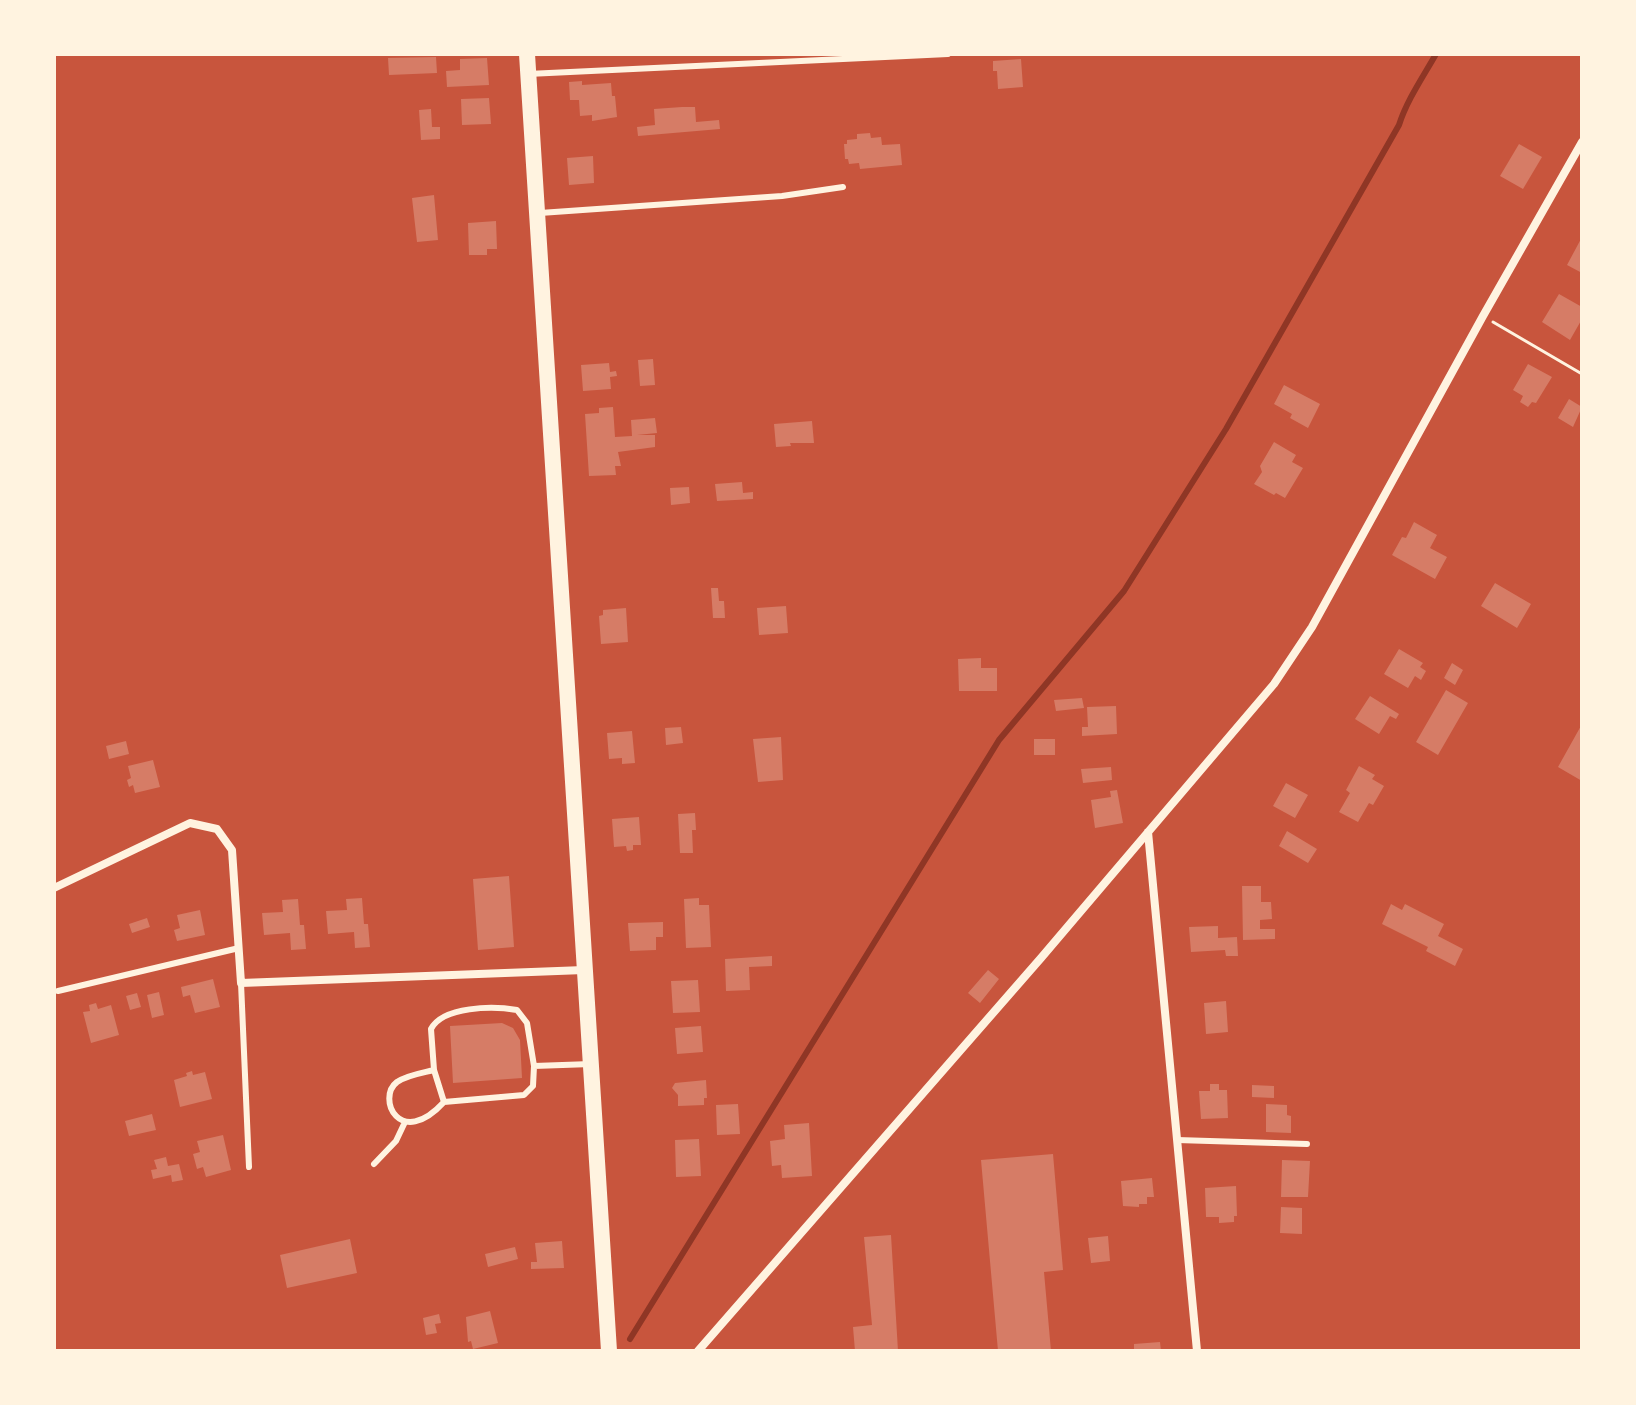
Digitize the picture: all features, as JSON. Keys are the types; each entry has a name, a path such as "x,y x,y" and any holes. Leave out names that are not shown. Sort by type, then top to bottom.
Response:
{"main road":[{"path":"527,54 609,1351"}],"street":[{"path":"698,1351 1274,684 1312,627 1582,142"},
{"path":"54,888 190,823 217,829 232,850 241,983 584,970"},
{"path":"1148,832 1197,1351"}],"lane":[{"path":"528,74 948,54"},
{"path":"537,213 782,196 843,187"},
{"path":"58,991 239,948"},
{"path":"241,983 249,1167"},
{"path":"434,1070 395,1083 390,1103 394,1114 405,1122 418,1123 432,1116 444,1102 524,1095 533,1086 534,1066 527,1023 517,1010 447,1013 434,1023 431,1029 434,1070 444,1102"},
{"path":"534,1066 591,1064"},
{"path":"374,1164 396,1141 405,1122"},
{"path":"1177,1140 1307,1144"}],"path":[{"path":"1483,316 1582,374"}],"building":[{"path":"436,57 437,73 389,75 388,58"},
{"path":"487,58 489,85 447,87 446,71 460,70 460,59"},
{"path":"1021,59 1023,87 998,89 993,61"},
{"path":"582,81 582,85 611,83 617,117 592,121 592,115 580,116 579,100 570,100 569,82"},
{"path":"489,98 491,124 462,125 461,99"},
{"path":"695,107 696,122 719,120 720,129 638,136 637,127 655,125 654,109"},
{"path":"431,109 432,127 440,127 440,139 421,140 419,110"},
{"path":"870,133 871,138 881,137 882,145 900,144 902,165 860,169 859,163 849,164 845,159 844,144 847,140 857,139 857,134"},
{"path":"1519,144 1542,157 1523,189 1500,176"},
{"path":"593,156 594,183 569,185 567,158"},
{"path":"434,195 438,240 417,242 412,198"},
{"path":"496,221 497,249 487,249 487,255 469,255 468,223"},
{"path":"1582,237 1582,273 1567,265"},
{"path":"1559,294 1582,307 1582,319 1570,340 1542,322"},
{"path":"653,359 655,385 640,386 638,360"},
{"path":"609,363 610,372 616,371 617,376 610,377 611,389 583,391 581,365"},
{"path":"1528,364 1552,377 1536,403 1532,402 1528,407 1520,402 1523,396 1513,390"},
{"path":"1284,385 1320,404 1308,428 1274,404"},
{"path":"1569,399 1582,407 1573,427 1558,418"},
{"path":"613,407 615,437 632,436 631,420 655,418 657,433 637,435 655,435 655,447 618,452 621,466 615,466 616,475 589,476 585,414 599,413 599,408"},
{"path":"812,421 814,443 790,443 791,446 776,447 774,424"},
{"path":"1274,442 1296,455 1292,462 1303,468 1285,498 1254,484"},
{"path":"742,482 743,493 753,492 753,499 717,501 715,484"},
{"path":"689,487 690,503 671,505 670,488"},
{"path":"1414,522 1437,535 1430,548 1447,557 1435,579 1392,555"},
{"path":"1495,583 1531,604 1517,628 1481,606"},
{"path":"711,588 718,588 719,601 724,601 725,618 713,618"},
{"path":"786,606 788,633 759,635 757,608"},
{"path":"626,608 628,642 601,644 599,616 603,615 603,610"},
{"path":"1399,649 1423,663 1420,667 1426,671 1421,680 1415,676 1408,688 1384,674"},
{"path":"981,658 981,668 997,668 997,691 959,691 958,659"},
{"path":"1452,663 1463,670 1455,685 1444,678"},
{"path":"1446,690 1468,703 1438,755 1416,742"},
{"path":"1370,696 1399,714 1396,719 1390,716 1379,734 1355,719"},
{"path":"1082,698 1084,708 1056,711 1054,700"},
{"path":"1116,706 1117,734 1082,736 1082,727 1088,727 1087,707"},
{"path":"1582,724 1582,781 1558,767"},
{"path":"681,727 683,743 666,745 665,728"},
{"path":"632,731 635,763 622,764 622,758 609,759 607,733"},
{"path":"781,737 783,780 758,782 753,739"},
{"path":"1034,739 1055,739 1055,755 1034,755"},
{"path":"126,741 129,754 109,759 106,746"},
{"path":"153,760 160,787 135,793 133,785 129,787 127,780 131,778 128,766"},
{"path":"1359,766 1375,775 1372,779 1384,786 1358,822 1339,812 1350,793 1346,790"},
{"path":"1111,767 1112,780 1083,783 1081,769"},
{"path":"1286,783 1308,795 1295,818 1273,806"},
{"path":"1117,790 1123,823 1095,828 1091,800 1111,797 1110,791"},
{"path":"695,813 693,853 680,853 678,814"},
{"path":"639,817 641,845 633,845 633,850 627,851 626,846 614,847 612,819"},
{"path":"1287,831 1317,849 1308,863 1279,846"},
{"path":"509,876 514,947 478,950 473,879"},
{"path":"1242,886 1261,886 1261,902 1271,902 1272,919 1260,920 1260,929 1275,929 1275,939 1243,940"},
{"path":"362,898 370,947 355,948 354,932 328,934 326,911 347,910 346,899"},
{"path":"699,898 699,905 709,905 711,947 686,948 684,899"},
{"path":"298,899 306,949 291,950 290,933 264,935 262,913 283,912 282,900"},
{"path":"1391,904 1402,910 1405,904 1444,924 1438,936 1463,949 1455,966 1426,951 1428,947 1382,924"},
{"path":"200,910 205,935 177,941 174,930 180,928 177,915"},
{"path":"147,918 150,927 132,933 129,924"},
{"path":"663,922 663,937 656,937 656,950 630,951 628,923"},
{"path":"1218,926 1218,938 1237,937 1238,956 1226,956 1225,950 1191,952 1189,927"},
{"path":"772,956 772,966 749,967 750,990 726,991 725,959"},
{"path":"988,970 999,979 980,1003 968,993"},
{"path":"213,979 220,1007 195,1013 190,995 183,997 181,987"},
{"path":"698,980 700,1012 673,1013 671,981"},
{"path":"159,992 164,1015 152,1018 147,995"},
{"path":"137,993 141,1007 130,1010 126,996"},
{"path":"1226,1001 1228,1032 1206,1034 1204,1003"},
{"path":"96,1003 98,1009 111,1005 119,1035 91,1043 83,1012 90,1011 89,1005"},
{"path":"502,1023 513,1028 520,1040 522,1078 453,1083 450,1026"},
{"path":"701,1026 703,1052 677,1054 675,1028"},
{"path":"192,1071 193,1075 205,1072 212,1099 180,1107 174,1080"},
{"path":"706,1080 707,1098 704,1098 704,1105 678,1106 678,1095 672,1088 675,1083"},
{"path":"1210,1084 1219,1084 1219,1090 1227,1090 1228,1118 1201,1119 1199,1091 1210,1091"},
{"path":"1252,1085 1274,1086 1274,1098 1252,1097"},
{"path":"738,1104 740,1134 717,1135 716,1105"},
{"path":"1266,1104 1287,1105 1287,1115 1291,1116 1291,1133 1266,1132"},
{"path":"152,1114 156,1130 129,1136 125,1121"},
{"path":"809,1123 812,1176 782,1178 781,1165 772,1166 770,1141 785,1139 784,1125"},
{"path":"223,1135 231,1170 206,1177 203,1167 197,1169 193,1154 200,1152 197,1141"},
{"path":"699,1139 701,1176 676,1177 675,1140"},
{"path":"1053,1154 1063,1270 1044,1272 1051,1351 998,1351 981,1160"},
{"path":"166,1157 168,1166 179,1164 183,1180 172,1182 171,1175 153,1179 151,1170 157,1169 154,1160"},
{"path":"1282,1160 1310,1161 1308,1197 1281,1197"},
{"path":"1152,1178 1154,1197 1147,1197 1147,1204 1123,1206 1121,1181"},
{"path":"1236,1186 1237,1216 1234,1216 1234,1222 1219,1223 1219,1217 1206,1217 1205,1188"},
{"path":"1281,1207 1302,1208 1302,1234 1280,1233"},
{"path":"891,1235 898,1351 855,1351 853,1327 872,1325 864,1237"},
{"path":"1108,1236 1110,1261 1091,1263 1088,1238"},
{"path":"350,1239 357,1273 287,1288 280,1255"},
{"path":"562,1241 564,1268 531,1269 531,1262 537,1262 535,1243"},
{"path":"515,1247 518,1259 488,1267 485,1254"},
{"path":"490,1311 498,1343 473,1349 471,1341 468,1342 466,1317"},
{"path":"439,1314 441,1323 435,1324 437,1333 426,1335 423,1318"},
{"path":"1160,1342 1161,1351 1134,1351 1134,1344"}],"waterway":[{"path":"630,1339 999,740 1124,591 1226,429 1399,125 1436,54"}]}
